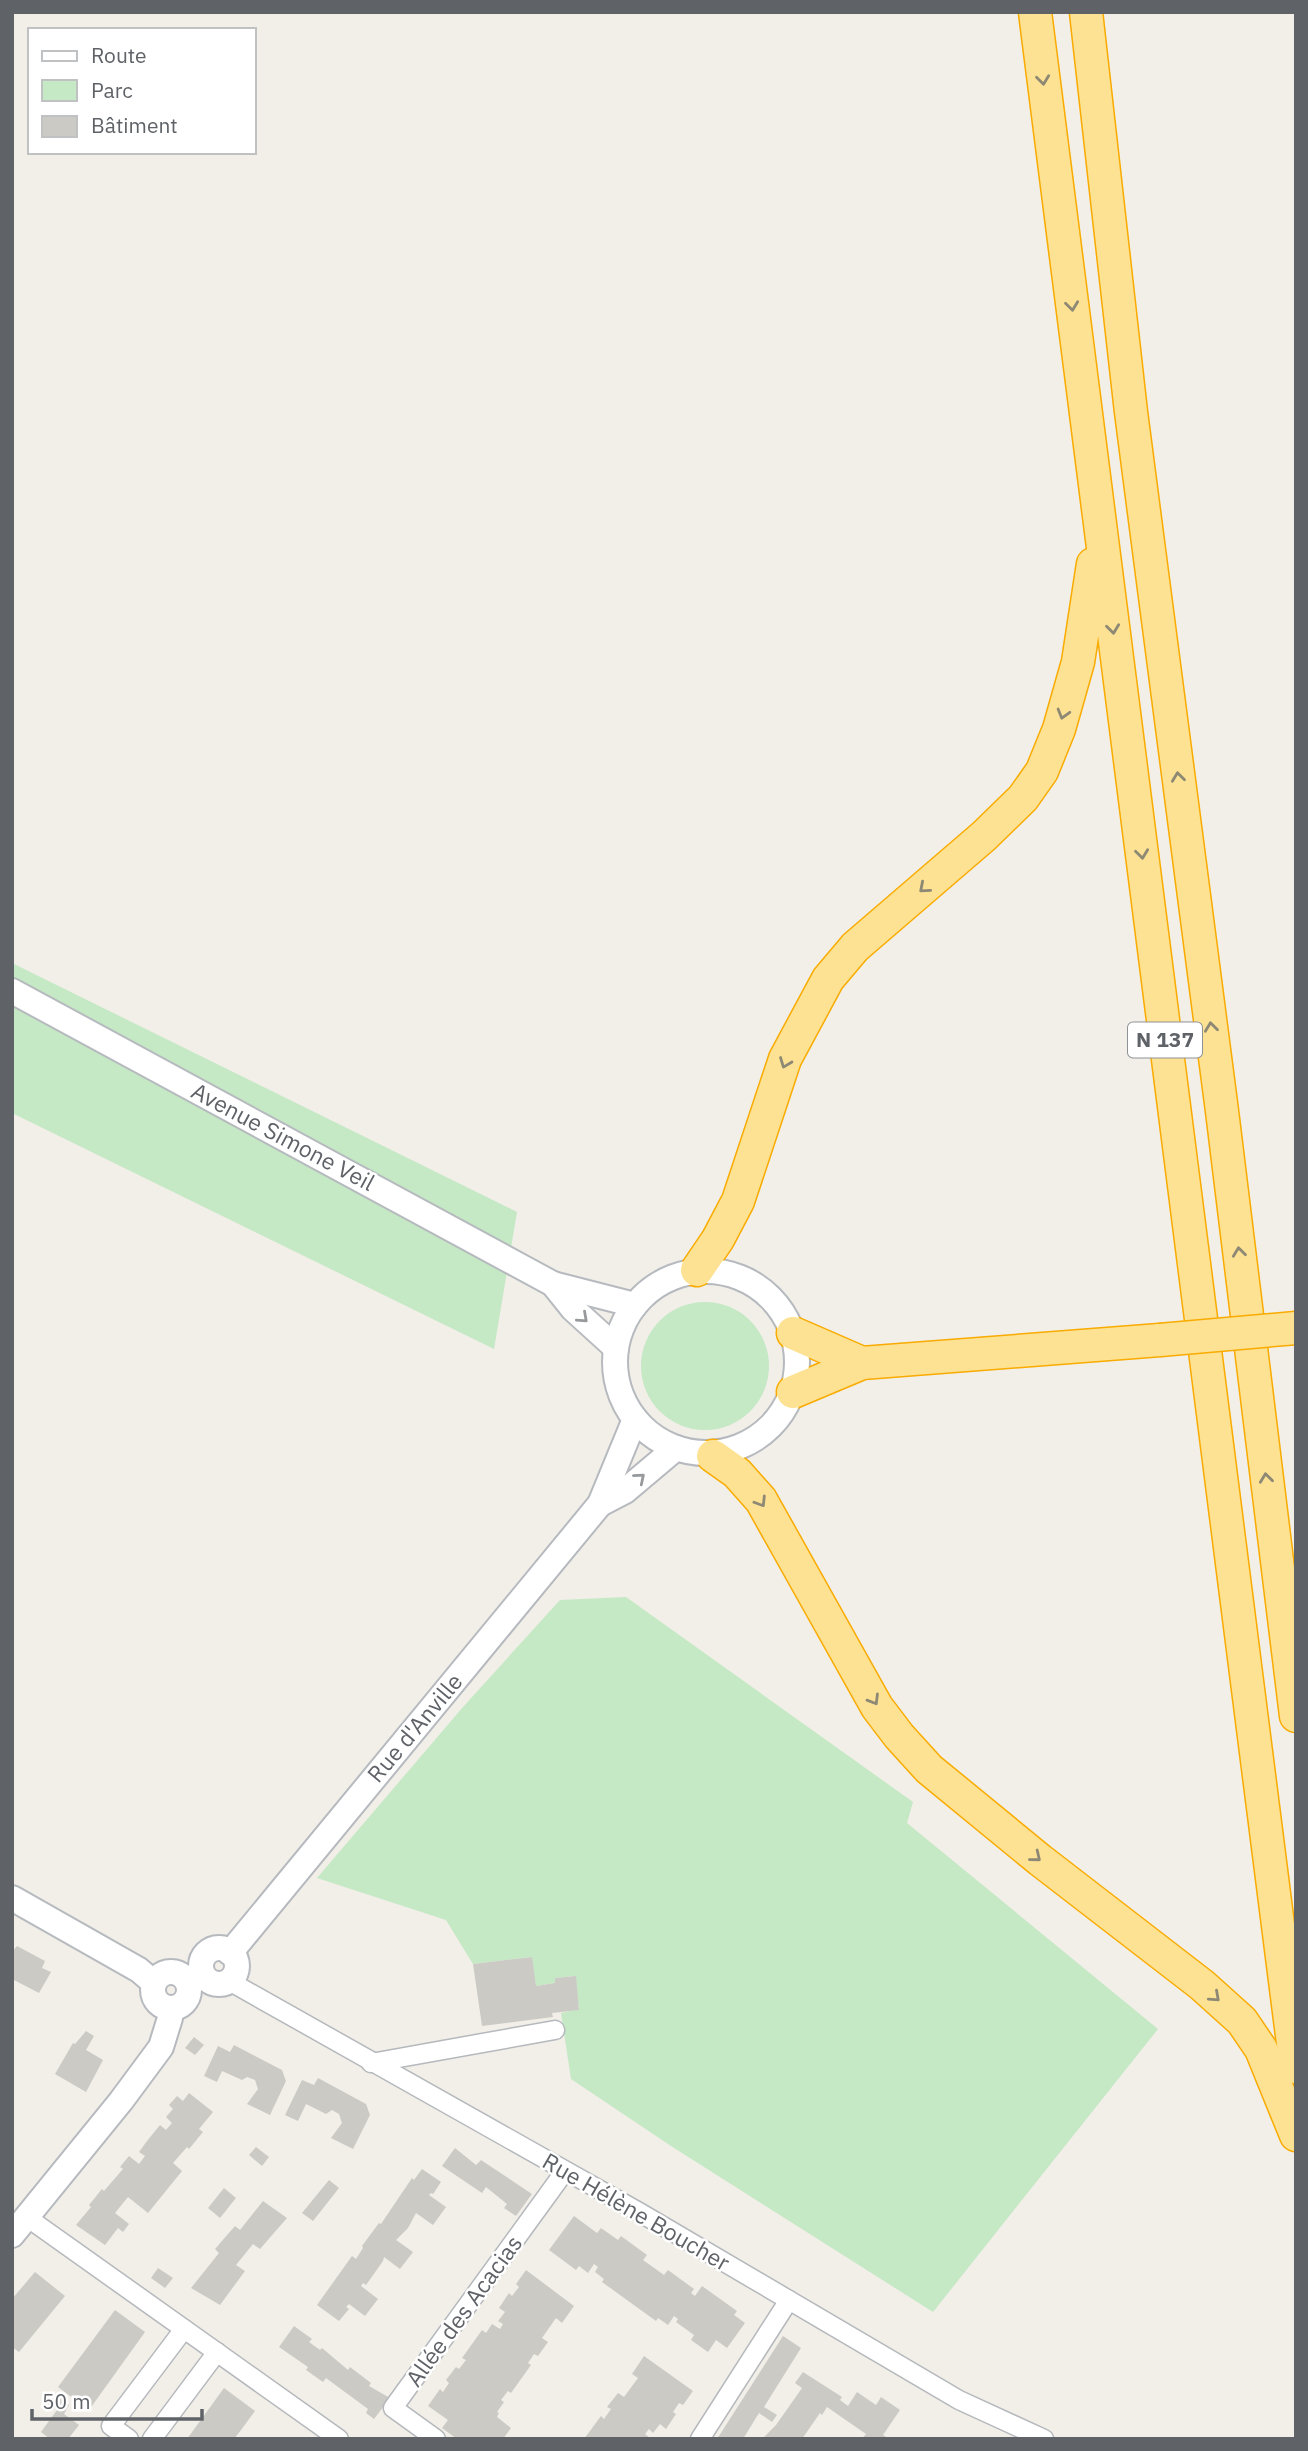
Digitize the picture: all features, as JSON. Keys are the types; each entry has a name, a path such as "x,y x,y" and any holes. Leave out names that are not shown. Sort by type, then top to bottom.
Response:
{"highway":[{"name":"N 137","path":"1035,12 1296,2067"},
{"name":"N 137","path":"1087,12 1130,412 1222,1111 1296,1716"},
{"path":"697,1270 718,1239 738,1201 785,1059 828,979 855,947 1013,808 1042,771 1059,729 1078,662 1099,517"},
{"path":"793,1392 862,1363 1296,1328"},
{"path":"793,1333 862,1363"},
{"path":"713,1455 737,1473 761,1500 877,1707 899,1737 929,1769 1040,1860 1202,1985 1242,2021 1261,2049 1296,2135"},
{"path":"1273,1530 1296,1579"}],"street":[{"name":"Avenue Simone Veil","path":"12,991 553,1284 635,1305"},
{"path":"697,1270 730,1274 760,1288 778,1305 793,1333 798,1363 793,1392 782,1415 765,1433 742,1446 713,1455 676,1448 653,1437 635,1419 622,1398 615,1371 616,1348 624,1323 635,1305 659,1284 697,1270"},
{"name":"Avenue Simone Veil","path":"553,1284 573,1309 616,1348"},
{"name":"Rue d'Anville","path":"230,1953 600,1504 635,1419"},
{"name":"Rue d'Anville","path":"600,1504 625,1491 676,1448"},
{"path":"12,1898 139,1970 154,1983"},
{"path":"215,1949 230,1953 237,1967 220,1982 179,2003 159,2005 155,2000 154,1983 161,1974 178,1973 215,1949"},
{"path":"202,1959 201,1970 220,1982"},
{"path":"178,1973 187,1981 190,1992 170,2018 161,2047 20,2227 184,2329 339,2439"},
{"name":"Rue Hélène Boucher","path":"220,1982 565,2171 959,2400 1045,2439"},
{"path":"371,2063 555,2030"},
{"name":"Allée des Acacias","path":"436,2439 393,2408 565,2171"},
{"path":"700,2439 789,2300"},
{"path":"129,2439 111,2426 184,2329"},
{"path":"152,2439 217,2352"}],"green space":[{"path":"12,963 517,1212 494,1349 12,1113"},
{"path":"705,1302 730,1306 751,1320 765,1341 769,1366 765,1391 751,1412 730,1426 705,1430 680,1426 659,1412 645,1391 641,1366 645,1341 659,1320 680,1306"},
{"path":"626,1597 913,1802 907,1823 1158,2029 933,2312 671,2146 571,2079 561,2013 579,2009 575,1976 555,1978 555,1983 536,1986 531,1957 473,1964 446,1920 317,1878 463,1707 560,1600"}],"building":[{"path":"17,1946 45,1961 42,1968 51,1972 39,1993 12,1979 12,1952"},
{"path":"532,1957 536,1986 555,1983 555,1978 576,1976 579,2010 552,2013 553,2017 482,2026 473,1964"},
{"path":"86,2031 94,2036 86,2050 103,2060 86,2092 55,2074 73,2043"},
{"path":"194,2037 204,2045 195,2055 185,2048"},
{"path":"234,2045 282,2070 286,2081 270,2115 247,2104 258,2089 255,2080 247,2077 242,2080 222,2071 217,2082 204,2076 218,2046 230,2052"},
{"path":"318,2078 366,2104 370,2115 353,2149 331,2138 342,2123 339,2114 332,2110 326,2114 306,2104 298,2121 285,2115 302,2080 314,2085"},
{"path":"189,2093 213,2112 199,2129 203,2132 173,2163 182,2171 148,2213 128,2197 115,2213 129,2224 123,2232 118,2228 105,2245 76,2225 102,2189 104,2191 123,2169 120,2167 129,2156 139,2164 145,2156 139,2152 147,2141 160,2125 166,2130 172,2123 166,2117 173,2109 169,2105 177,2096 183,2101"},
{"path":"256,2147 269,2157 262,2166 249,2155"},
{"path":"455,2148 476,2165 481,2160 532,2194 516,2216 504,2208 507,2204 486,2187 482,2193 442,2166"},
{"path":"422,2169 441,2182 433,2194 429,2195 446,2207 433,2225 416,2213 408,2228 396,2240 413,2252 400,2269 384,2257 366,2285 363,2283 361,2286 378,2299 365,2316 349,2304 346,2307 349,2309 339,2321 317,2305 352,2256 356,2259 362,2246 379,2223 381,2224 412,2178 414,2180"},
{"path":"329,2180 339,2188 313,2221 302,2213"},
{"path":"224,2188 236,2198 220,2218 208,2208"},
{"path":"263,2201 287,2218 260,2249 253,2244 236,2265 245,2271 220,2305 191,2288 219,2253 215,2249 235,2226 240,2230"},
{"path":"574,2216 597,2233 601,2228 618,2240 621,2236 647,2255 643,2260 664,2275 668,2270 694,2289 691,2293 695,2296 702,2286 737,2311 734,2315 745,2323 727,2348 716,2340 708,2352 691,2340 694,2335 676,2322 678,2319 674,2316 668,2325 658,2318 656,2321 602,2282 604,2279 595,2272 598,2267 594,2264 588,2273 579,2266 576,2270 549,2250"},
{"path":"158,2268 173,2278 165,2288 151,2278"},
{"path":"526,2270 574,2306 562,2323 556,2318 542,2338 548,2342 538,2356 534,2354 528,2363 531,2365 511,2393 508,2391 501,2400 504,2402 497,2412 497,2417 511,2428 503,2439 457,2439 442,2428 448,2420 428,2406 440,2389 443,2392 449,2383 446,2380 456,2367 459,2369 466,2360 462,2358 482,2330 486,2333 492,2324 500,2329 503,2324 498,2321 505,2312 499,2308 509,2293 512,2296 519,2287 516,2284"},
{"path":"35,2272 65,2296 19,2352 12,2347 12,2299"},
{"path":"115,2310 145,2332 89,2410 58,2387"},
{"path":"294,2326 312,2339 309,2342 320,2350 322,2348 348,2370 350,2367 371,2383 369,2386 390,2398 374,2419 366,2413 368,2409 326,2378 323,2382 306,2370 308,2367 279,2347"},
{"path":"783,2336 801,2348 764,2407 777,2415 772,2422 759,2413 743,2439 717,2439"},
{"path":"644,2356 693,2391 683,2405 679,2403 673,2412 676,2414 666,2429 660,2424 653,2433 649,2429 645,2434 651,2439 584,2439 601,2416 604,2419 611,2409 607,2407 618,2393 624,2397 638,2378 632,2374"},
{"path":"803,2372 842,2397 840,2400 848,2406 857,2392 876,2405 881,2397 900,2410 883,2435 889,2439 862,2439 866,2434 827,2407 802,2439 762,2439 776,2425 802,2388 795,2383"},
{"path":"224,2388 255,2411 234,2439 187,2439"},
{"path":"53,2393 69,2405 64,2414 79,2425 68,2439 50,2439 41,2432 57,2410 46,2402"}]}
